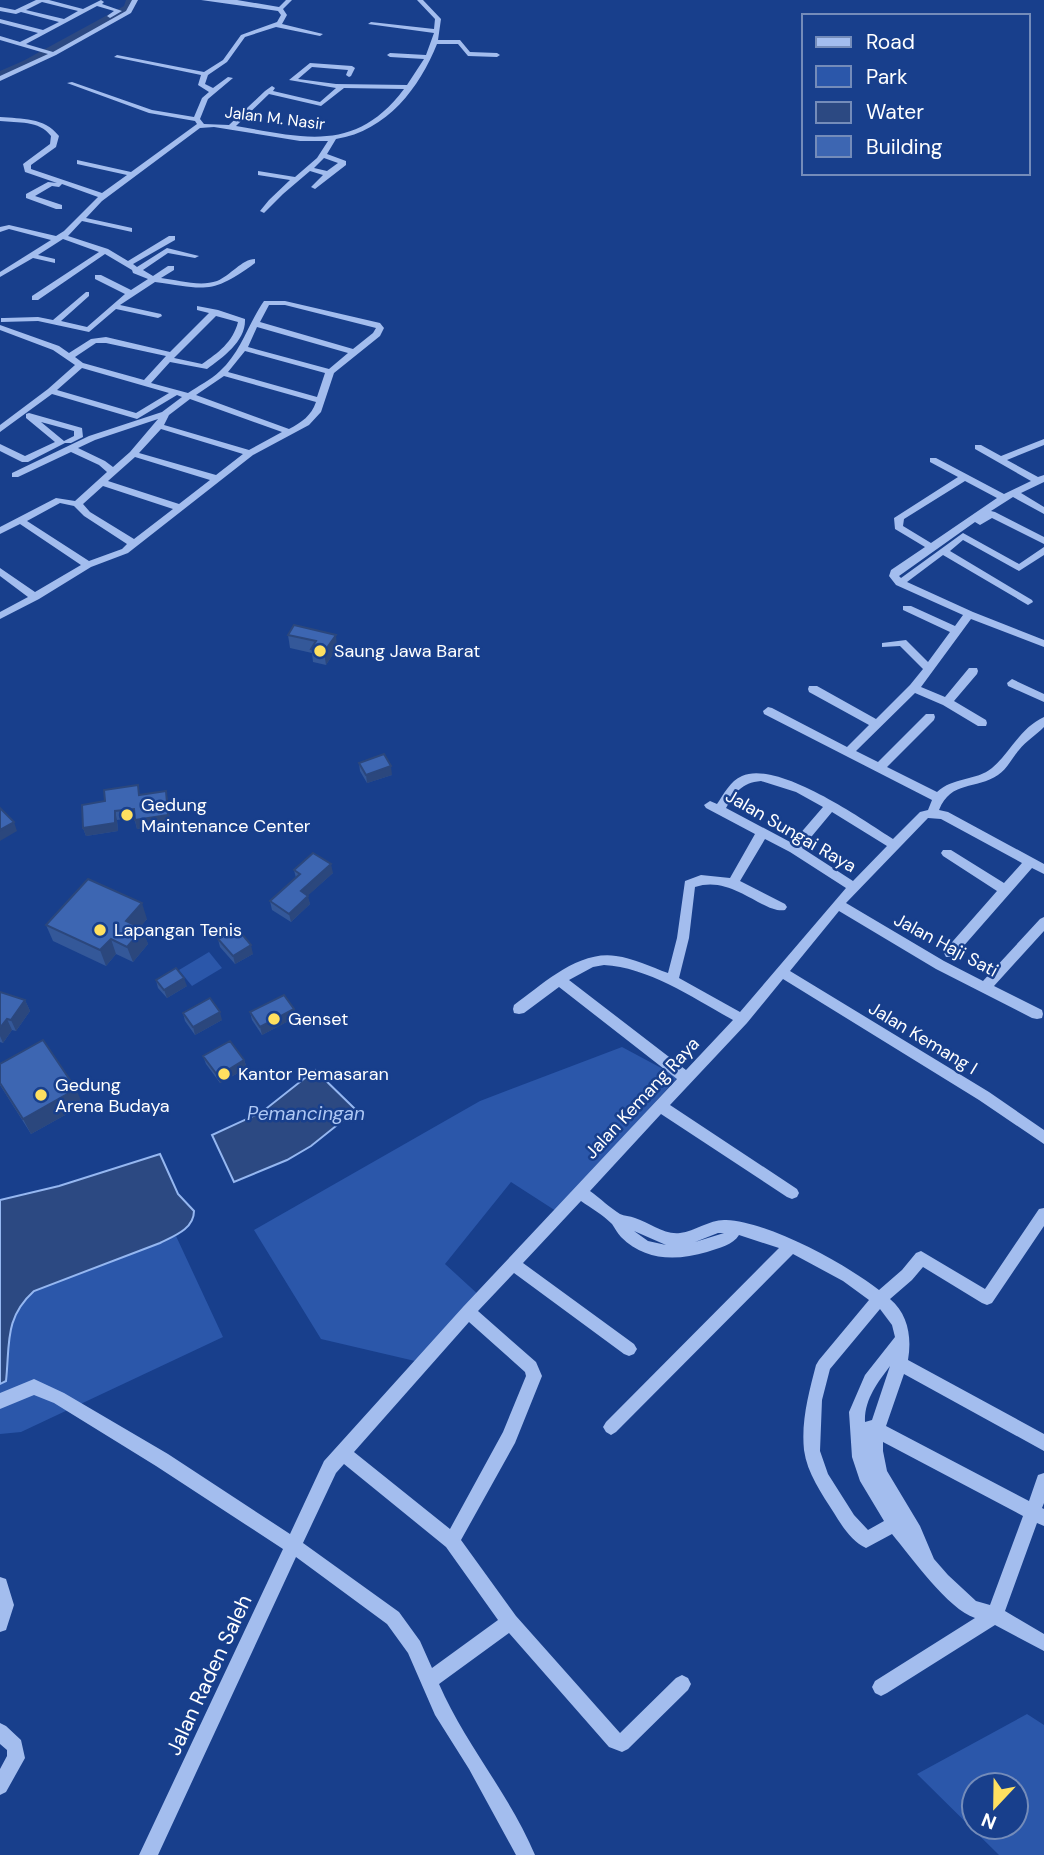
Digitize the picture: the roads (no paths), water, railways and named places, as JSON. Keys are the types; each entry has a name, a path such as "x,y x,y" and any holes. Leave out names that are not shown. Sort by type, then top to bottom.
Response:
{"street":[{"path":"0,9 14,12 42,0 84,11"},
{"path":"21,44 104,0"},
{"path":"0,38 49,52 129,12 135,0"},
{"path":"204,0 226,0 280,9"},
{"path":"280,9 289,0"},
{"path":"371,24 436,31 436,17 419,0"},
{"path":"0,79 119,11 96,4"},
{"path":"213,91 201,85 205,74 225,61 243,36 277,25 284,18 280,9"},
{"path":"20,10 64,21"},
{"path":"0,21 43,32"},
{"path":"277,25 320,34"},
{"name":"Jalan M. Nasir","path":"60,237 82,219 101,198 199,122 295,138 333,139 384,118 396,108 429,57 436,31"},
{"path":"434,42 460,42 468,54 497,55"},
{"path":"390,55 429,57"},
{"path":"117,57 205,74"},
{"path":"230,128 273,87 286,88 309,65 352,67 349,75"},
{"path":"70,83 151,112 199,122 201,102 230,78"},
{"path":"293,80 411,87"},
{"path":"267,92 321,104 344,85"},
{"path":"0,119 39,124 50,129 55,136 53,145 27,164 29,170 101,198"},
{"path":"264,211 323,155 333,139"},
{"path":"315,187 343,163 323,155"},
{"path":"80,162 132,174"},
{"path":"307,168 328,174"},
{"path":"261,173 295,179"},
{"path":"59,207 29,196 53,183 101,198"},
{"path":"82,219 129,230"},
{"path":"0,230 13,228 60,237 105,251 153,279 210,285 238,273 252,261"},
{"path":"0,275 60,237"},
{"path":"132,267 172,238"},
{"path":"132,267 167,250 195,256"},
{"path":"35,298 105,251"},
{"path":"31,255 52,261"},
{"path":"1,321 28,318 89,330 130,293 171,268"},
{"path":"98,277 130,293"},
{"path":"55,322 86,294"},
{"path":"0,447 25,460 165,414 223,373 243,348 267,303 275,301 377,325 380,328 377,334 330,372 313,417 250,453 125,551 88,565 0,615"},
{"path":"114,306 158,316"},
{"path":"69,357 94,341 106,340 204,367 221,354 238,334 242,321 200,308"},
{"path":"146,383 215,312"},
{"path":"1,321 56,348 80,365 177,392 290,432"},
{"path":"256,324 354,352"},
{"path":"243,348 330,372"},
{"path":"0,429 25,415 80,365"},
{"path":"223,373 321,401"},
{"path":"51,391 137,416 177,392"},
{"path":"77,504 133,454 159,426 165,414"},
{"path":"25,415 66,445 102,463 113,472"},
{"path":"15,475 78,437 79,430 25,415"},
{"path":"159,426 250,453"},
{"path":"1000,459 1044,442"},
{"path":"978,447 1041,480"},
{"path":"133,454 218,479"},
{"path":"933,460 1009,496 1044,504"},
{"path":"931,547 898,527 899,518 965,477"},
{"path":"1041,480 1009,496 895,572 894,576 900,583 969,614 1044,643"},
{"path":"101,482 178,507"},
{"path":"0,531 59,500 77,504 87,514 134,544"},
{"path":"1029,502 1044,511"},
{"path":"900,583 992,514 1044,541"},
{"path":"20,520 88,565"},
{"path":"962,536 1019,569 1044,550"},
{"path":"943,551 1028,602"},
{"path":"0,571 35,597"},
{"path":"907,608 956,630"},
{"path":"848,752 914,688 969,614"},
{"path":"886,645 902,642 929,668"},
{"path":"947,702 974,671"},
{"path":"1012,683 1044,698"},
{"path":"914,688 947,702 982,723"},
{"path":"813,689 877,725"},
{"path":"768,711 938,798"},
{"path":"878,769 930,717"},
{"path":"1044,720 990,775 961,781 948,788 938,798 932,813 944,815 1044,869"},
{"name":"Jalan Sungai Raya","path":"830,807 783,780 761,775 741,781 714,807 794,849 855,888"},
{"path":"794,849 830,807 895,846"},
{"name":"Jalan Kemang Raya","path":"307,1513 330,1467 468,1312 742,1019 838,904 924,815 932,813"},
{"path":"733,883 762,833"},
{"path":"947,853 1005,890"},
{"path":"950,953 1030,862"},
{"path":"672,980 683,938 689,884 701,880 733,883 781,907"},
{"name":"Jalan Haji Sati","path":"838,904 940,965 1037,1014"},
{"path":"986,986 998,968 1040,937 1044,922"},
{"path":"519,1009 576,969 604,958 625,962 672,980 742,1019"},
{"name":"Jalan Kemang I","path":"781,972 984,1096 1044,1138"},
{"path":"559,980 687,1079"},
{"path":"660,1107 792,1193"},
{"path":"581,1192 619,1221 621,1228 638,1243 705,1246 730,1237 735,1229 759,1233 792,1245 847,1276 890,1307 900,1322 901,1341 893,1360 875,1429 877,1462 900,1521"},
{"path":"900,1521 866,1540 848,1521 821,1478 812,1451 814,1400 824,1365 879,1299 907,1275 921,1258 986,1298 1044,1214"},
{"path":"611,1427 792,1245"},
{"path":"513,1264 629,1349"},
{"path":"452,1541 509,1437 534,1376 531,1367 468,1312"},
{"path":"893,1360 862,1394 856,1420 860,1457 866,1475 929,1566 971,1608 995,1615 1044,1643"},
{"path":"893,1360 1044,1443"},
{"path":"2,1400 34,1387 40,1388 162,1460 294,1546 393,1618 414,1647 440,1709 475,1763 526,1855"},
{"path":"856,1420 1039,1515"},
{"path":"343,1453 452,1541 510,1622 619,1742 682,1684"},
{"path":"881,1687 995,1615 1039,1515 1044,1480"},
{"name":"Jalan Raden Saleh","path":"148,1855 294,1546 307,1513"},
{"path":"0,1585 5,1596 6,1612 0,1624"},
{"path":"430,1680 510,1622"},
{"path":"0,1732 15,1746 16,1758 0,1786"}],"water":[{"name":"Pemancingan","path":"315,1070 356,1110 311,1146 287,1160 234,1182 212,1135 262,1112"},
{"path":"160,1154 178,1194 194,1211 191,1223 160,1243 34,1291 24,1301 13,1322 6,1381 0,1384 0,1200 59,1186"}],"waterway":[{"path":"0,75 27,64 129,8 132,0"}],"place":[{"name":"Saung Jawa Barat","path":"320,651"},
{"name":"Gedung Maintenance Center","path":"127,815"},
{"name":"Lapangan Tenis","path":"100,930"},
{"name":"Genset","path":"274,1019"},
{"name":"Kantor Pemasaran","path":"224,1074"},
{"name":"Gedung Arena Budaya","path":"41,1095"}]}
